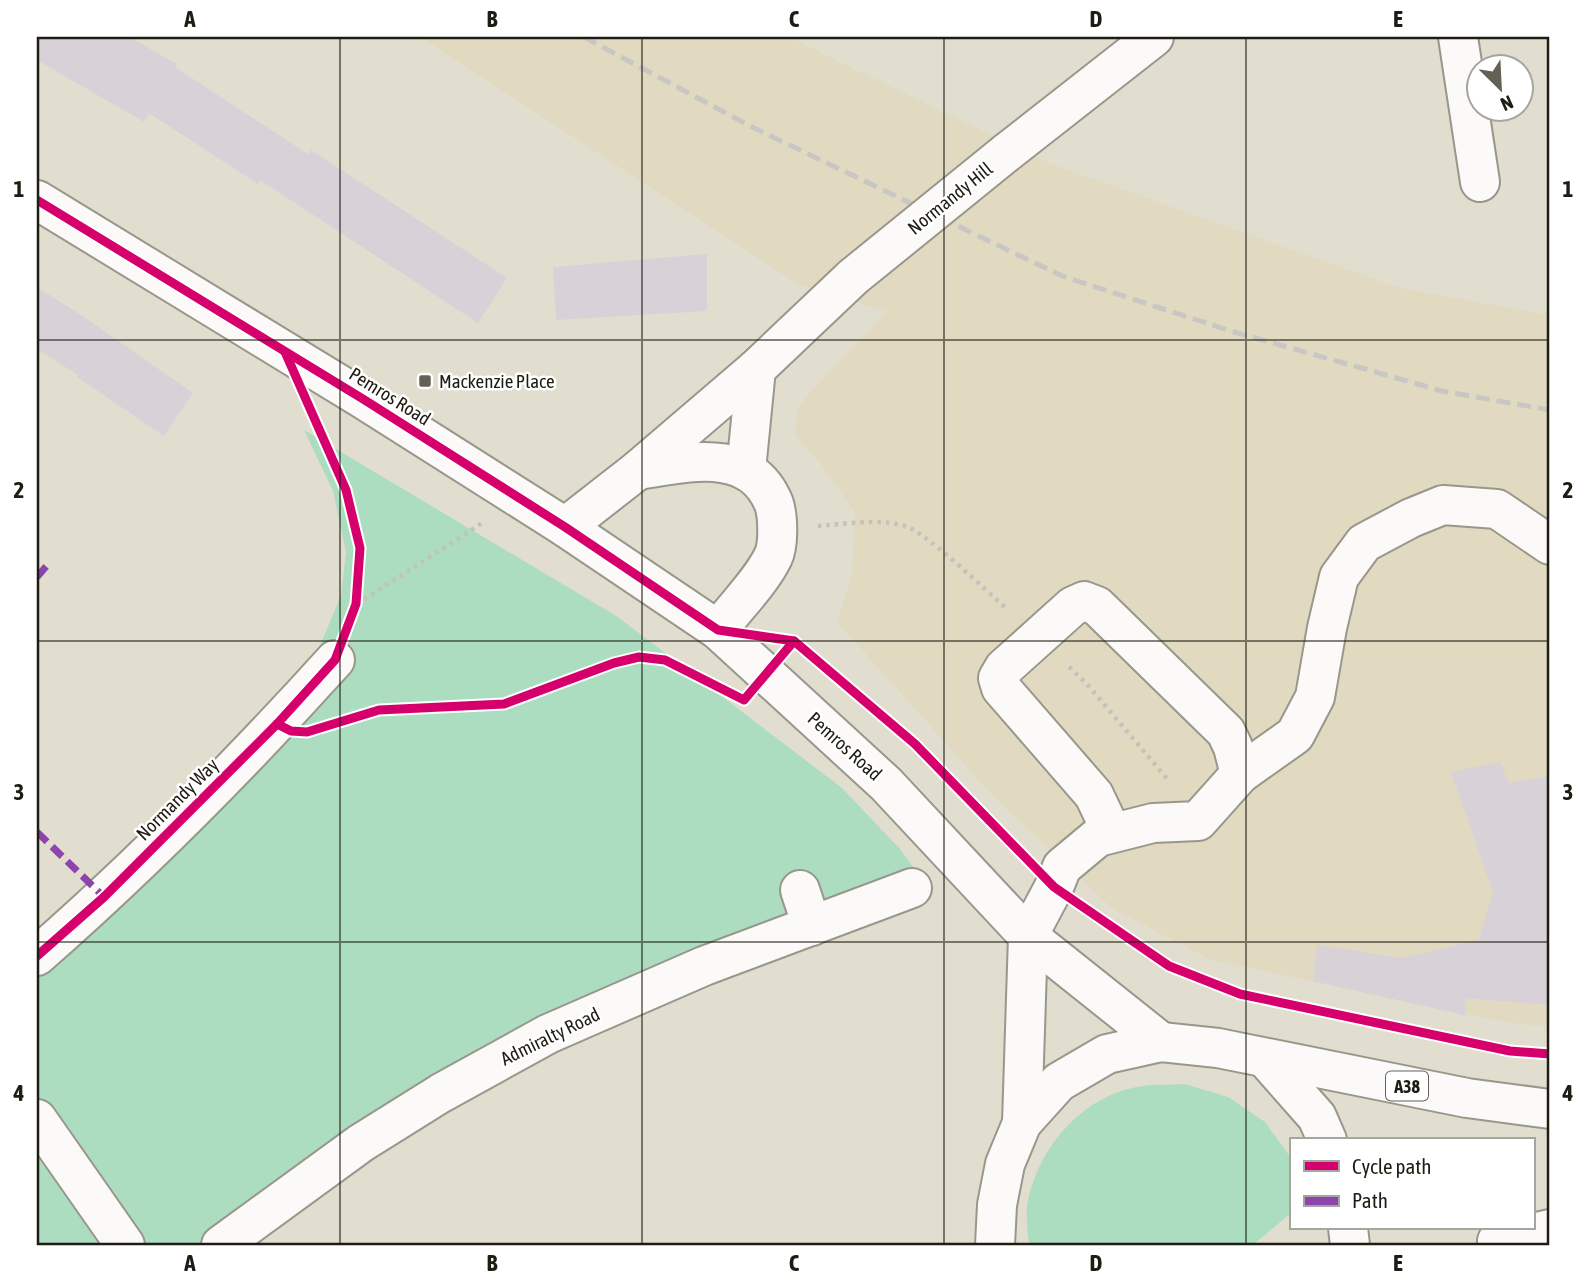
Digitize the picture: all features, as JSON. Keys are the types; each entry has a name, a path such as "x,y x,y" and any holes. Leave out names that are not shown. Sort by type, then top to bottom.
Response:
{"main road":[{"name":"Normandy Hill","path":"565,527 638,470 756,369 853,277 1153,37"},
{"path":"1458,37 1480,183"},
{"name":"Pemros Road","path":"37,200 565,527 718,629 886,784 1028,936 1161,1042"},
{"path":"746,470 756,369"},
{"path":"638,470 710,461 728,463 746,470 769,492 778,514 775,555 718,629"},
{"path":"1022,1123 1028,936 1062,867 1098,837 1153,823 1199,821 1240,774 1295,735 1315,697 1339,578 1364,543 1411,517 1443,505 1497,509 1550,545"},
{"path":"1112,833 1094,795 1000,688 998,678 1004,668 1073,606 1084,601 1097,606 1226,732 1240,774"},
{"name":"Normandy Way","path":"37,956 104,897 277,724 335,660"},
{"name":"Admiralty Road","path":"221,1245 361,1143 441,1093 548,1034 704,966 912,888"},
{"path":"800,890 812,926"},
{"path":"995,1245 997,1205 1005,1164 1022,1123 1059,1082 1107,1054 1161,1042 1218,1048 1265,1058 1317,1117 1326,1138"},
{"name":"A38","path":"1265,1058 1467,1098 1550,1109"},
{"path":"37,1119 125,1245"},
{"path":"1497,1241 1550,1229"}],"path":[{"path":"313,416 346,490 360,548 356,604 335,660"},
{"path":"356,604 518,498"},
{"path":"777,529 884,522"}],"shaded area":[{"path":"420,37 789,37 1049,163 1400,288 1550,315 1550,1025 1526,1025 1465,1015 1209,959 1113,909 990,793 837,622 852,575 855,513 820,463 795,435 797,409 887,312 799,285"}],"green space":[{"path":"304,430 618,617 842,788 900,849 927,886 548,1034 221,1245 37,1245 37,947 309,671 341,596 346,552 333,491"},
{"path":"1185,1084 1228,1097 1265,1122 1290,1157 1290,1214 1253,1245 1029,1245 1027,1207 1032,1186 1040,1165 1065,1128 1100,1101 1120,1091 1147,1085"}],"building":[{"path":"37,37 129,37 177,64 175,67 308,154 311,150 507,278 478,323 260,180 258,184 149,113 144,122 37,60"},
{"path":"707,254 707,311 556,320 553,267"},
{"path":"37,287 193,393 164,436 37,349"},
{"path":"1500,762 1509,783 1550,776 1550,1005 1466,998 1465,1015 1313,981 1317,945 1402,958 1479,940 1493,892 1451,772"}],"railway":[{"path":"584,37 750,126 1062,276 1231,331 1442,391 1550,410"}],"marked path":[{"path":"37,577 49,563"},
{"path":"37,832 104,897"}],"cycle path":[{"path":"37,200 363,399 565,527 718,630 794,641 915,744 1054,887 1169,966 1240,994 1510,1051 1550,1054"},
{"path":"37,956 104,897 277,724 335,660 356,604 360,548 346,490 285,352"},
{"path":"277,724 291,731 307,732 379,710 504,704 614,663 639,657 665,660 744,700 794,641"}],"place":[{"name":"Mackenzie Place","path":"425,381"}]}
